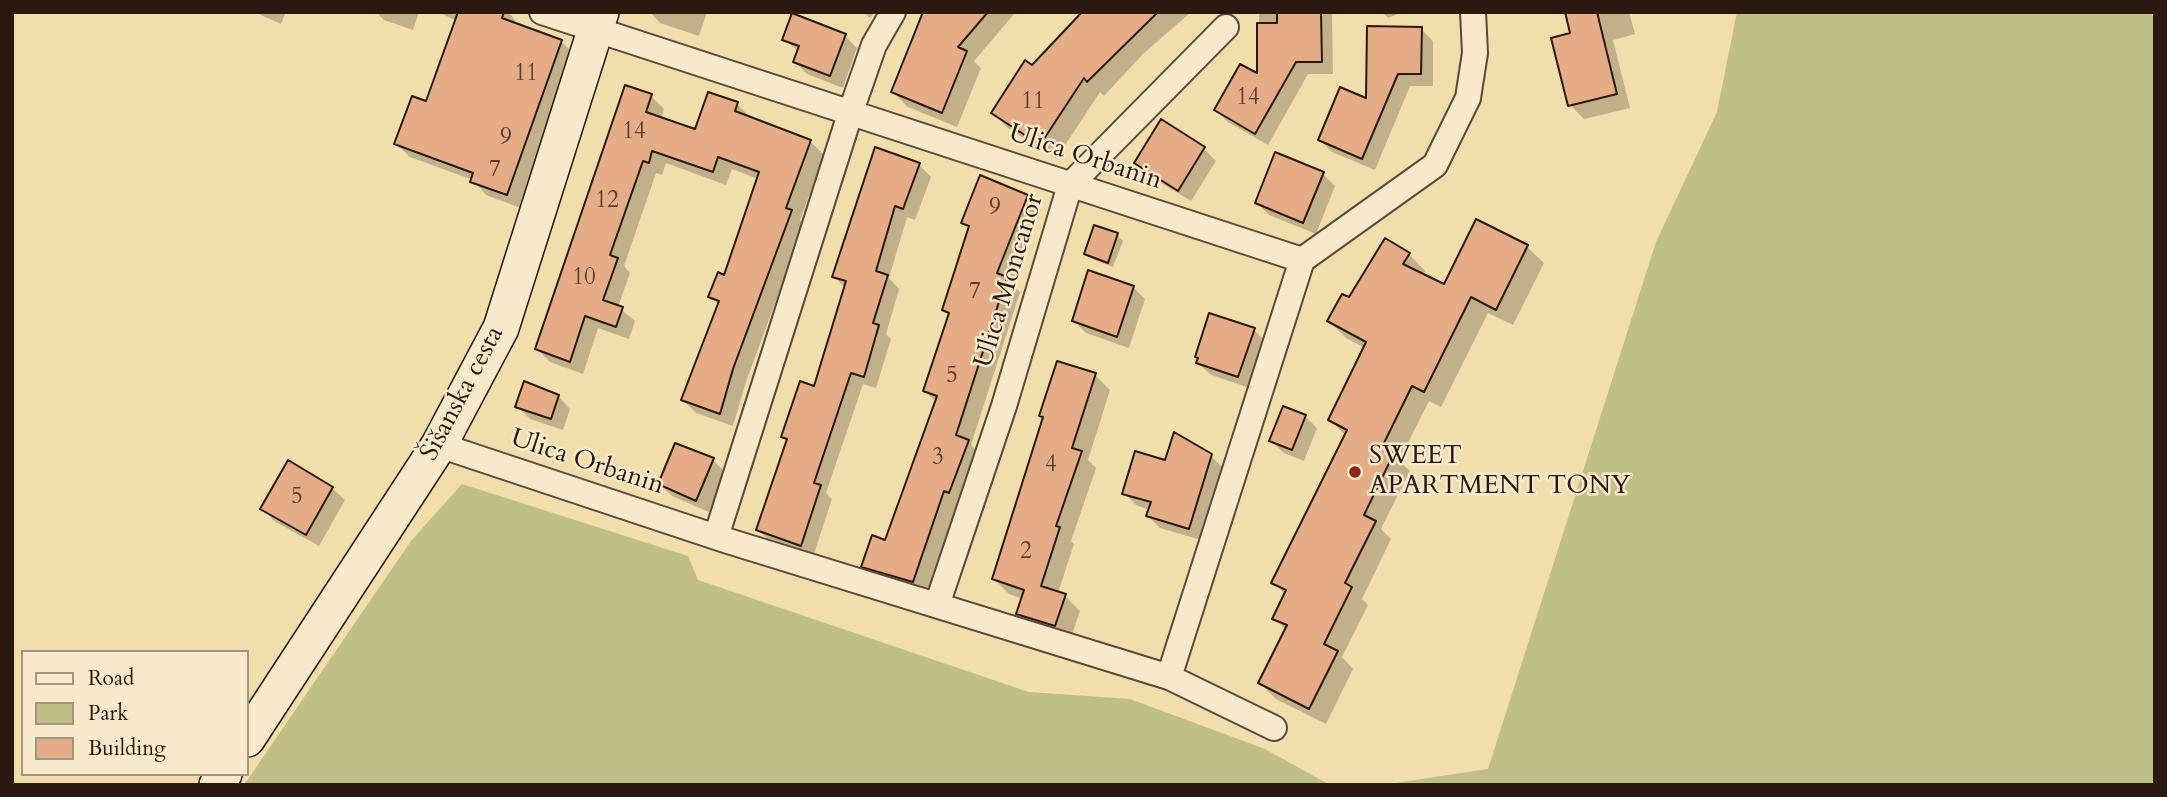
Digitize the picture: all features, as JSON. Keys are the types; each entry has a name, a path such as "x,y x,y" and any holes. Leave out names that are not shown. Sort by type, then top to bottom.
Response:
{"main road":[{"name":"Šišanska cesta","path":"248,737 439,445 501,328 598,22"}],"street":[{"name":"Ulica Orbanin","path":"542,12 598,22 850,114 1302,260"},
{"path":"716,537 850,114 874,45 893,12"},
{"path":"1169,677 1302,260 1435,165 1468,99 1475,53 1473,12"},
{"name":"Ulica Moncanor","path":"937,606 1004,406 1070,185 1226,27"},
{"name":"Ulica Orbanin","path":"439,445 716,537 1169,677 1274,728"}],"green space":[{"path":"1737,12 2155,12 2155,785 1382,785 1488,769 1656,242 1717,112"},
{"path":"462,484 688,556 698,580 1029,692 1130,699 1265,749 1330,785 244,785 411,541"}],"building":[{"path":"458,12 504,12 502,18 562,40 507,195 470,182 473,173 394,144 412,96 426,101"},
{"path":"923,12 988,12 958,47 967,51 942,113 891,92"},
{"path":"1082,12 1158,12 1087,82 1084,78 1040,145 991,113 1025,60 1032,65"},
{"path":"1277,12 1321,12 1322,62 1296,62 1255,134 1214,110 1240,64 1257,73 1257,23 1277,23"},
{"path":"1565,12 1597,12 1617,94 1568,106 1551,38 1570,33"},
{"path":"792,13 846,34 830,76 793,62 799,46 782,40"},
{"path":"1367,26 1422,27 1421,74 1398,74 1362,159 1318,140 1340,87 1366,98"},
{"path":"625,85 652,94 646,112 695,129 708,92 738,102 735,111 811,140 786,208 792,210 733,369 720,414 681,400 719,301 708,297 718,272 724,275 759,172 718,157 713,172 652,151 649,163 643,161 610,255 618,258 603,300 623,307 616,327 585,316 570,362 535,349"},
{"path":"1161,119 1205,147 1178,191 1134,163"},
{"path":"875,147 920,163 903,209 895,206 876,271 888,275 873,323 879,325 864,377 851,373 814,483 821,485 801,546 756,530 787,439 781,437 800,381 814,386 846,281 832,277"},
{"path":"1275,152 1324,172 1303,223 1255,203"},
{"path":"980,175 1028,195 997,273 1007,277 956,435 969,440 949,493 944,491 913,582 861,567 872,535 885,540 937,396 923,391 949,313 942,310 969,226 961,223"},
{"path":"1476,219 1528,245 1496,310 1471,297 1424,392 1412,386 1382,447 1394,453 1364,515 1376,521 1345,583 1352,587 1324,644 1338,651 1309,709 1258,683 1287,625 1272,619 1286,590 1271,583 1347,430 1328,420 1366,342 1327,321 1342,294 1349,297 1385,238 1410,253 1403,264 1444,284"},
{"path":"1094,225 1118,233 1108,263 1084,254"},
{"path":"1088,270 1134,286 1117,337 1072,321"},
{"path":"1209,313 1255,328 1238,377 1196,363 1198,358 1195,357"},
{"path":"1057,361 1096,373 1072,448 1082,451 1056,526 1060,527 1041,586 1066,594 1055,626 1016,614 1024,590 992,579 1043,417 1039,416"},
{"path":"524,381 559,395 551,419 515,407"},
{"path":"1283,406 1306,415 1292,450 1269,441"},
{"path":"1174,432 1212,454 1189,529 1146,516 1151,502 1122,494 1135,451 1165,460"},
{"path":"675,443 714,458 696,501 658,484"},
{"path":"288,460 333,487 306,535 260,509"}],"place":[{"name":"SWEET APARTMENT TONY","path":"1355,472"}]}
